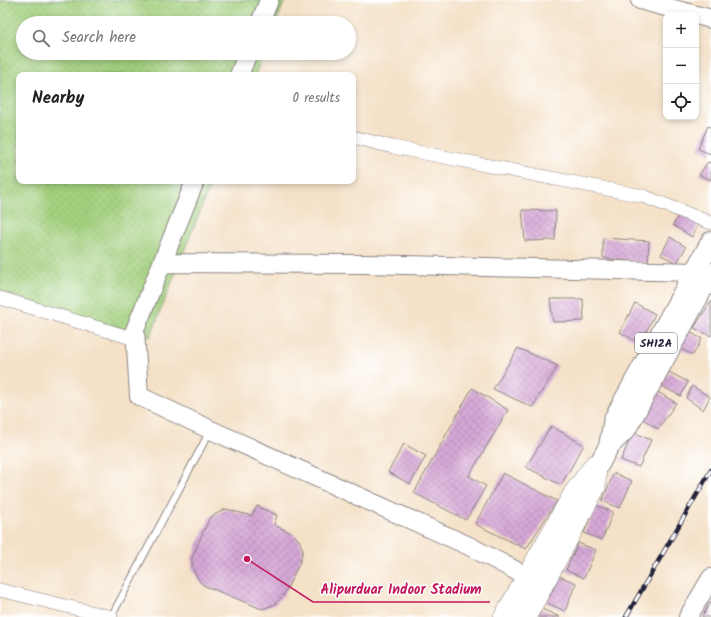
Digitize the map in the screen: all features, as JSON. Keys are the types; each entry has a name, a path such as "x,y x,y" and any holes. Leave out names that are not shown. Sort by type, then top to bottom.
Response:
{"main road":[{"name":"SH12A","path":"516,617 605,454 614,419 704,275 711,242"}],"street":[{"path":"263,16 269,0"},
{"path":"640,0 711,19"},
{"path":"240,72 245,60"},
{"path":"356,138 393,147 643,196 711,223"},
{"path":"195,184 135,330 140,396 211,430 469,546 524,575"},
{"path":"162,263 365,264 704,275"},
{"path":"0,298 135,339"},
{"path":"500,617 571,491 592,462 605,454"},
{"path":"530,617 599,488 605,454"},
{"path":"688,617 710,581"},
{"path":"0,590 111,617"}],"lane":[{"path":"111,617 211,430"}],"green space":[{"path":"0,0 285,0 279,16 16,16 16,60 261,60 256,72 16,72 16,184 211,184 150,337 0,292"}],"building":[{"path":"708,126 711,128 711,154 698,149"},
{"path":"708,162 711,163 711,180 699,175"},
{"path":"683,209 701,219 692,237 673,225"},
{"path":"522,210 556,211 555,240 525,241"},
{"path":"670,237 686,247 677,263 661,255"},
{"path":"603,238 649,241 648,263 603,258"},
{"path":"550,299 583,299 584,321 553,322"},
{"path":"711,301 711,336 694,328"},
{"path":"635,303 655,314 640,344 620,332"},
{"path":"688,331 702,339 693,355 677,347"},
{"path":"518,348 558,366 532,407 493,389"},
{"path":"669,372 688,382 681,396 661,386"},
{"path":"692,386 710,397 703,410 686,398"},
{"path":"472,388 508,410 469,476 486,486 466,520 414,493"},
{"path":"658,392 676,403 658,429 643,419"},
{"path":"551,426 584,445 561,485 526,467"},
{"path":"633,432 651,440 639,467 621,460"},
{"path":"404,444 426,456 410,484 388,472"},
{"path":"503,473 557,501 526,549 475,524"},
{"path":"614,473 632,481 620,508 602,501"},
{"path":"596,505 613,512 602,540 584,533"},
{"path":"257,506 277,515 274,525 292,533 299,540 303,550 300,562 284,595 274,605 262,609 203,585 192,567 192,557 210,517 226,509 252,516"},
{"path":"578,543 596,550 584,578 566,570"},
{"path":"559,576 576,583 565,611 547,603"},
{"path":"711,601 711,617 702,617"},
{"path":"542,609 560,617 538,617"}],"railway":[{"path":"626,617 711,470"}],"place":[{"name":"Alipurduar Indoor Stadium","path":"247,559"}]}
